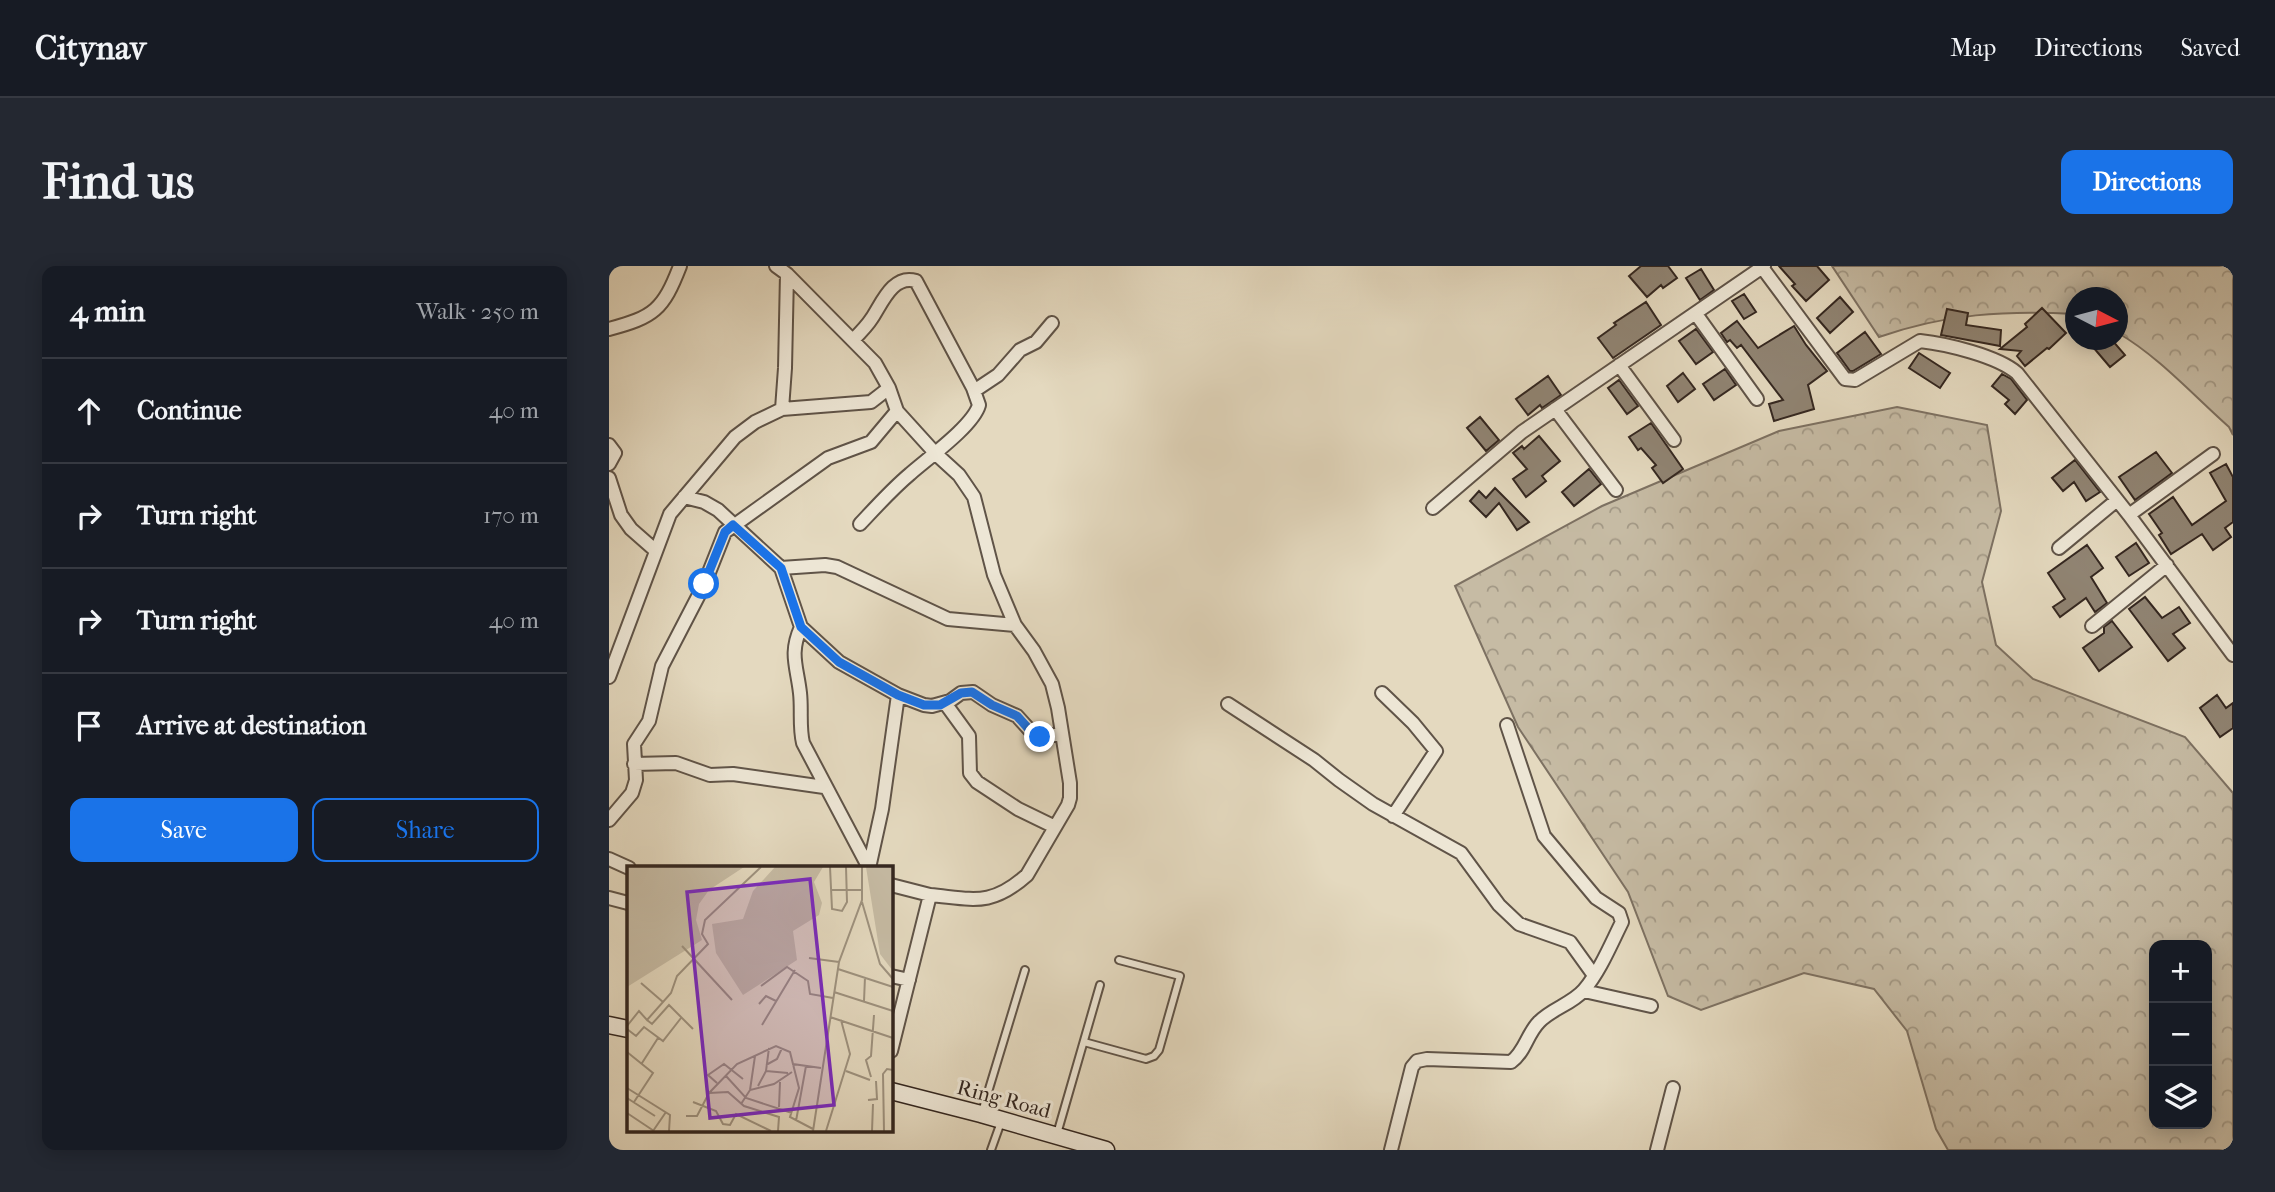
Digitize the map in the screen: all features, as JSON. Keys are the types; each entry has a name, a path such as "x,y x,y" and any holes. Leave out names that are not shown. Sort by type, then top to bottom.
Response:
{"street":[{"path":"609,329 637,321 655,311 671,290 680,266"},
{"path":"776,266 875,363 890,388 897,411 959,475 978,504 993,575 1015,625 1034,651 1052,684 1062,734 1070,798 1027,876 1002,894 981,900 930,895 893,886"},
{"path":"1433,508 1522,432 1763,267 1845,379 1855,380 1920,341 1992,358 2017,373 2129,515 2233,655"},
{"path":"782,409 787,274"},
{"path":"853,340 871,319 882,298 890,290 913,279 979,405 975,414 936,454 909,474 860,524"},
{"path":"1696,314 1758,399"},
{"path":"974,391 998,375 1017,352 1035,342 1052,323"},
{"path":"1619,365 1674,440"},
{"path":"609,677 670,514 735,437 755,422 782,409 871,402 890,388"},
{"path":"1555,409 1616,490"},
{"path":"609,820 632,793 636,780 634,744 649,721 662,666 704,584 725,532 828,458 871,442 897,411"},
{"path":"609,445 615,453 609,464"},
{"path":"2129,515 2213,454"},
{"path":"609,478 621,515 656,551"},
{"path":"684,496 718,510 781,568 801,627 839,662 898,695 924,705 945,703 961,693 972,692 1017,716 1036,737 1062,734"},
{"path":"2059,548 2117,500"},
{"path":"781,568 825,565 949,619 1015,625"},
{"path":"2092,626 2167,565"},
{"path":"801,627 793,654 800,694 801,735 824,787 868,866"},
{"path":"1382,693 1413,723 1436,751 1393,816"},
{"path":"869,866 882,809 898,695"},
{"path":"945,703 969,736 970,773 977,782 1018,809 1055,827"},
{"path":"1228,704 1393,816 1461,853 1499,905 1519,924 1570,942 1593,974"},
{"path":"1391,1150 1412,1067 1417,1061 1427,1059 1504,1064 1511,1062 1522,1051 1540,1020 1584,991 1622,922 1621,916 1596,898 1549,845 1507,725"},
{"path":"634,764 676,763 710,775 733,774 824,787"},
{"path":"609,859 627,867"},
{"path":"893,1043 930,895"},
{"path":"609,898 627,903"},
{"path":"893,976 909,980"},
{"path":"1584,991 1651,1006"},
{"path":"609,1025 627,1029"},
{"path":"1657,1150 1673,1088"},
{"name":"Ring Road","path":"893,1092 1105,1150"}],"lane":[{"path":"1084,1042 1146,1059 1159,1051 1180,976 1119,960"},
{"path":"981,1114 1025,970"},
{"path":"1056,1135 1100,985"},
{"path":"991,1150 1002,1120"}],"green space":[{"path":"1832,266 2233,266 2233,435 2229,427 2175,377 2128,339 2128,287 2065,287 2065,314 1976,315 1928,323 1879,337"},
{"path":"1897,407 1987,425 2001,511 1982,582 1996,645 2033,679 2185,737 2233,793 2233,1150 1948,1150 1936,1129 1907,1031 1874,989 1804,973 1701,1010 1668,996 1628,892 1518,727 1455,586 1602,506 1779,431"}],"building":[{"path":"1641,266 1668,266 1677,278 1663,288 1661,285 1647,297 1629,276"},
{"path":"1779,266 1817,266 1829,280 1806,301"},
{"path":"1701,269 1714,290 1700,300 1686,278"},
{"path":"1744,294 1756,312 1744,319 1732,301"},
{"path":"1840,297 1853,312 1830,333 1817,318"},
{"path":"1646,302 1661,325 1613,358 1598,338 1616,325 1614,323"},
{"path":"2042,308 2065,334 2025,366 2017,356 2021,351 2000,349 2027,327 2025,324"},
{"path":"1947,309 1968,313 1966,325 2001,330 2000,346 1941,335"},
{"path":"1737,321 1758,348 1794,326 1827,371 1808,385 1814,409 1774,421 1769,404 1783,400 1741,345 1737,348 1730,340 1727,342 1721,333"},
{"path":"1696,329 1713,352 1696,364 1679,341"},
{"path":"1865,332 1881,354 1850,371 1837,353"},
{"path":"2096,350 2121,350 2125,355 2110,367"},
{"path":"1919,353 1950,373 1940,388 1909,368"},
{"path":"1725,369 1736,385 1714,400 1703,384"},
{"path":"1683,373 1695,389 1678,402 1667,386"},
{"path":"2002,374 2011,379 2027,400 2015,414 2005,404 2009,400 1992,386"},
{"path":"1548,376 1561,395 1542,408 1540,405 1528,415 1516,399"},
{"path":"1619,380 1638,406 1627,414 1608,388"},
{"path":"1480,417 1499,440 1486,451 1467,428"},
{"path":"1651,423 1683,469 1663,483 1652,468 1656,465 1641,448 1638,450 1629,437"},
{"path":"1539,436 1560,461 1542,476 1546,481 1526,497 1513,479 1527,469 1513,453 1522,446 1524,449"},
{"path":"2156,452 2172,473 2135,500 2119,477"},
{"path":"2075,460 2100,492 2086,501 2074,482 2063,491 2052,478"},
{"path":"2226,464 2233,477 2233,522 2225,528 2231,537 2213,550 2202,534 2171,554 2159,535 2162,533 2149,514 2173,497 2192,525 2226,501 2210,473"},
{"path":"1589,469 1601,484 1574,506 1562,492"},
{"path":"1495,488 1529,522 1517,530 1499,503 1486,517 1470,501 1479,491 1486,498"},
{"path":"2136,543 2149,563 2129,576 2116,557"},
{"path":"2087,545 2103,568 2091,577 2107,603 2095,612 2086,598 2060,617 2053,607 2065,599 2048,573"},
{"path":"2145,597 2162,618 2179,607 2190,623 2173,634 2185,648 2168,661 2129,609"},
{"path":"2112,621 2132,647 2099,671 2083,648 2104,633 2104,627"},
{"path":"2217,695 2226,708 2233,703 2233,728 2220,737 2200,708"}],"route":[{"path":"704,584 725,532 733,525 781,568 801,627 839,662 898,695 924,705 940,705 961,693 972,692 992,705 1013,713 1036,737 1040,737"}]}
